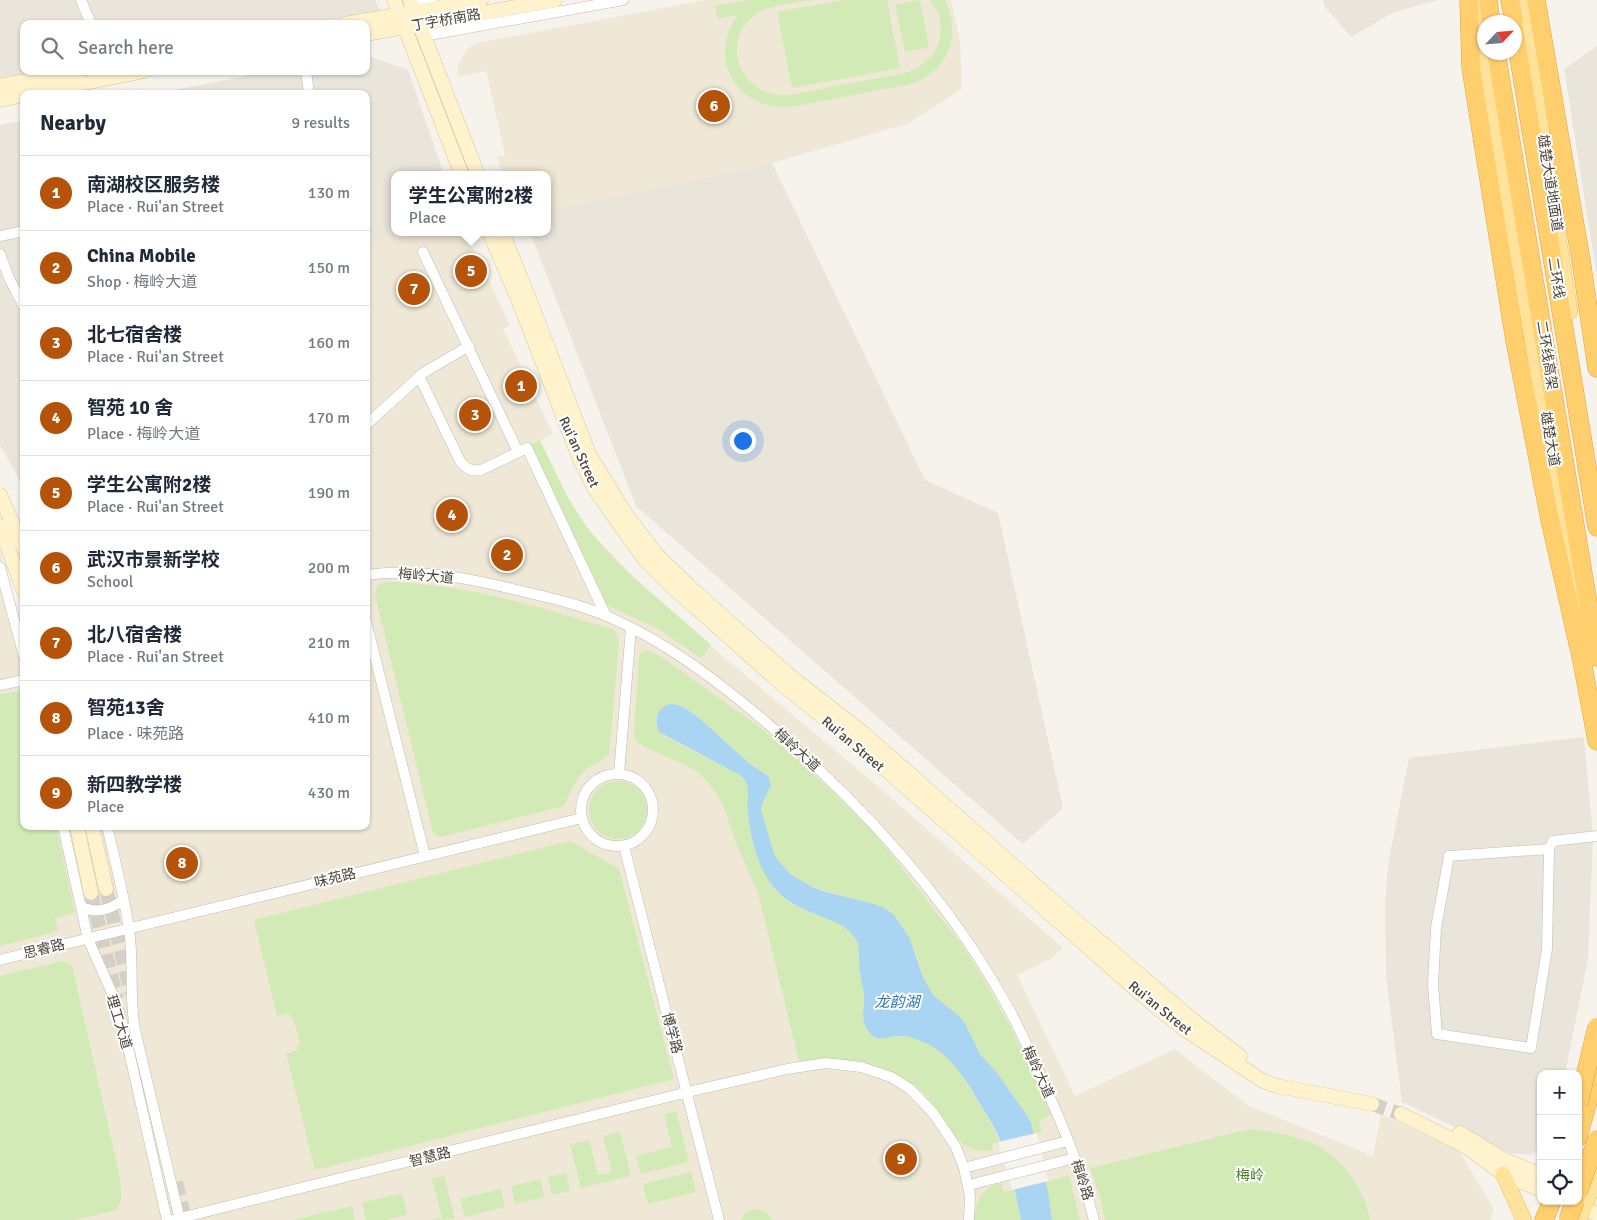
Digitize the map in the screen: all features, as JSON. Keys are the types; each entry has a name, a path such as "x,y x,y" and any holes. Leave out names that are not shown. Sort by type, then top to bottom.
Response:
{"highway":[{"path":"1469,0 1470,68 1515,342 1550,520 1582,661 1597,741"},
{"path":"1488,0 1491,15"},
{"path":"1510,0 1513,15"},
{"path":"1536,0 1581,260 1597,368"},
{"name":"二环线高架","path":"1497,60 1597,657"},
{"name":"二环线","path":"1519,60 1597,527"},
{"path":"1582,1089 1597,1027"},
{"path":"1582,1123 1597,1069"},
{"path":"1568,1220 1585,1202 1597,1139"}],"main road":[{"path":"394,0 460,171"},
{"name":"丁字桥南路","path":"367,20 399,14 412,5 481,0"},
{"name":"丁字桥南路","path":"370,33 405,28 422,30 554,0"},
{"name":"雄楚大道","path":"1474,0 1565,528 1597,731"},
{"name":"雄楚大道地面道","path":"1523,0 1532,69 1597,484"},
{"path":"412,5 476,171"},
{"path":"0,86 57,75"},
{"path":"49,90 125,75"},
{"path":"0,100 20,96"},
{"name":"Rui'an Street","path":"491,236 518,299 580,460 595,489 616,521 645,560 668,583 777,680 860,748 1181,1027 1263,1081 1277,1086 1372,1101 1270,1075 1254,1066 1199,1025 1024,876 867,736 789,674 690,587 656,554 624,514 589,454 504,236"},
{"path":"0,495 20,540"},
{"path":"0,526 20,581"},
{"path":"77,830 91,893"},
{"path":"93,830 106,889"},
{"path":"1582,1088 1597,1022"},
{"path":"1537,1173 1513,1164 1460,1133 1402,1110 1467,1147 1503,1174 1537,1188"},
{"path":"1503,1174 1524,1220"},
{"path":"1585,1202 1597,1175"}],"street":[{"path":"82,0 90,20"},
{"path":"412,5 432,0"},
{"path":"422,30 623,0"},
{"path":"307,75 309,90"},
{"path":"0,236 20,232"},
{"path":"423,252 518,452"},
{"path":"0,254 20,299"},
{"path":"370,421 419,376 469,346"},
{"path":"419,376 460,461 466,468 474,471 481,470 527,448 606,616"},
{"path":"0,567 20,642"},
{"name":"梅岭大道","path":"370,575 406,573 480,582 547,597 606,616 631,628 700,670 761,718 828,778 892,845 917,874 965,939 995,986 1020,1032 1053,1103 1068,1141"},
{"path":"619,774 631,628"},
{"path":"370,637 425,856"},
{"path":"0,685 20,681"},
{"path":"619,774 633,777 645,787 654,808 648,829 638,840 624,846 612,846 600,842 586,830 582,818 582,800 587,789 601,777 619,774"},
{"name":"味苑路","path":"88,938 582,818"},
{"name":"理工大道","path":"64,830 88,938 115,1000 122,1022 167,1220"},
{"name":"理工大道","path":"108,830 129,929 131,1002 135,1030 177,1219"},
{"path":"1549,849 1449,856 1436,928 1433,984 1437,1034 1531,1048 1547,949 1549,849 1553,841 1597,836"},
{"name":"博学路","path":"624,846 719,1220"},
{"path":"81,906 86,910 99,911 123,900"},
{"name":"思睿路","path":"0,960 88,938"},
{"name":"智慧路","path":"177,1219 688,1092 805,1066 832,1063 861,1067 891,1078 910,1089 934,1114 946,1130 964,1168 969,1185 969,1220"},
{"path":"964,1168 1068,1141"},
{"name":"梅岭路","path":"1068,1141 1094,1220"},
{"path":"969,1185 1075,1158"}],"shaded area":[{"path":"0,0 375,0 380,11 332,20 20,20 20,75 26,75 0,80"},
{"path":"706,0 951,0 960,41 962,89 907,124 772,163 551,209 551,171 502,171 497,157 505,155 486,71 458,77 458,65 466,51 471,46 482,42"},
{"path":"1323,0 1438,0 1394,12 1351,37 1325,7"},
{"path":"1597,46 1597,277 1564,69"},
{"path":"370,56 408,70 443,171 391,171 391,232 370,250 370,90 176,90 249,75 370,75"},
{"path":"20,121 20,481 0,445 0,125"},
{"path":"772,163 925,480 998,513 1063,808 1023,844 636,506 532,236 551,236 551,209"},
{"path":"391,232 391,236 467,236 510,325 503,329 553,434 540,440 568,497 586,526 630,573 726,659 881,789 1063,948 1052,958 1017,975 1075,1096 1175,1049 1247,1105 1373,1156 1381,1114 1459,1151 1494,1209 1491,1220 0,1220 0,551 20,620 20,830 69,830 83,894 113,887 101,830 370,830 370,250"},
{"path":"1584,737 1593,837 1588,959 1566,1070 1537,1070 1537,1150 1531,1155 1510,1153 1402,1102 1386,976 1385,905 1388,865 1409,758"}],"green space":[{"path":"748,0 814,0 764,10 745,24 738,37 737,52 740,66 747,78 758,88 773,94 790,95 905,73 916,68 933,53 941,33 937,11 930,0 945,0 950,11 952,35 950,46 939,66 930,74 914,83 792,107 773,106 757,101 743,92 733,79 727,65 725,49 729,32 738,15 718,19 715,6"},
{"path":"843,0 887,0 900,68 792,88 777,12"},
{"path":"920,0 929,47 905,52 895,5"},
{"path":"540,440 573,507 600,543 646,589 711,645 701,658 658,629 607,605 531,444"},
{"path":"385,582 430,585 477,592 545,609 612,629 616,632 619,642 609,755 581,774 564,806 441,837 435,835 375,595 377,586"},
{"path":"646,650 660,656 760,727 830,789 876,835 962,945 983,978 1013,1032 1051,1115 1039,1120 1042,1132 1034,1134 1019,1103 981,1055 964,1022 931,992 925,981 910,939 890,913 884,908 812,887 790,875 778,863 772,851 761,810 768,776 750,764 699,718 685,708 656,716 656,724 664,736 740,775 744,780 749,792 749,818 755,848 764,871 777,891 785,899 802,909 839,923 853,935 859,947 864,993 863,1019 869,1032 873,1036 882,1038 903,1036 913,1038 933,1046 946,1055 955,1065 977,1100 1000,1142 992,1144 993,1151 982,1151 966,1146 955,1135 922,1092 902,1077 882,1069 848,1061 799,1061 758,893 736,843 723,805 709,783 700,774 647,748 637,742 634,736 639,654"},
{"path":"20,691 20,830 57,830 75,913 55,918 58,931 0,946 0,694"},
{"path":"612,781 624,781 639,789 647,804 647,816 639,831 624,839 612,839 597,831 589,816 589,804 597,789"},
{"path":"570,841 619,869 674,1079 315,1170 286,1053 298,1050 297,1045 300,1044 293,1017 290,1018 289,1013 277,1016 254,920"},
{"path":"63,961 72,965 118,1170 121,1191 119,1206 116,1210 75,1220 0,1220 0,976"},
{"path":"676,1111 689,1162 641,1174 636,1156 672,1147 664,1114"},
{"name":"梅岭","path":"1250,1129 1291,1136 1325,1150 1343,1166 1358,1186 1370,1220 1105,1220 1100,1197 1090,1168"},
{"path":"620,1132 631,1176 581,1188 570,1144 589,1140 598,1175 612,1172 603,1136"},
{"path":"691,1172 696,1192 648,1204 643,1184"},
{"path":"566,1173 570,1191 552,1195 548,1177"},
{"path":"444,1176 455,1219 430,1220 442,1217 432,1179"},
{"path":"1069,1176 1080,1220 1052,1220 1046,1182"},
{"path":"540,1179 545,1197 515,1204 511,1186"},
{"path":"1001,1183 1004,1192 1014,1190 1021,1220 974,1220 981,1196 988,1189"},
{"path":"501,1189 505,1207 465,1217 460,1199"},
{"path":"402,1193 407,1215 386,1220 366,1220 362,1203"},
{"path":"352,1206 355,1220 293,1220"},
{"path":"754,1209 769,1215 772,1220 741,1220 744,1214"}],"water":[{"name":"龙韵湖","path":"670,704 685,708 699,718 750,764 768,776 771,785 761,810 775,857 790,874 812,887 874,904 894,915 910,939 923,977 933,995 965,1023 980,1054 997,1073 1031,1123 1048,1192 1052,1220 1021,1220 1011,1177 998,1135 971,1089 951,1061 938,1050 915,1039 901,1036 876,1038 869,1032 863,1019 864,993 860,973 859,947 855,937 843,926 801,908 785,898 771,884 757,856 751,834 748,814 748,788 744,779 740,775 659,732 657,715 662,708"}],"pier":[{"path":"1037,1133 1048,1181 1012,1190 998,1142"}],"tunnel":[{"path":"106,889 131,993"},
{"path":"91,893 117,999"},
{"path":"1372,1104 1401,1114"},
{"path":"176,1182 185,1220"}],"place":[{"name":"武汉市景新学校","path":"714,106"},
{"name":"学生公寓附2楼","path":"471,271"},
{"name":"北八宿舍楼","path":"414,289"},
{"name":"南湖校区服务楼","path":"521,386"},
{"name":"北七宿舍楼","path":"475,415"},
{"name":"智苑 10 舍","path":"452,515"},
{"name":"China Mobile","path":"507,555"},
{"name":"智苑13舍","path":"182,863"},
{"name":"新四教学楼","path":"901,1159"}]}
